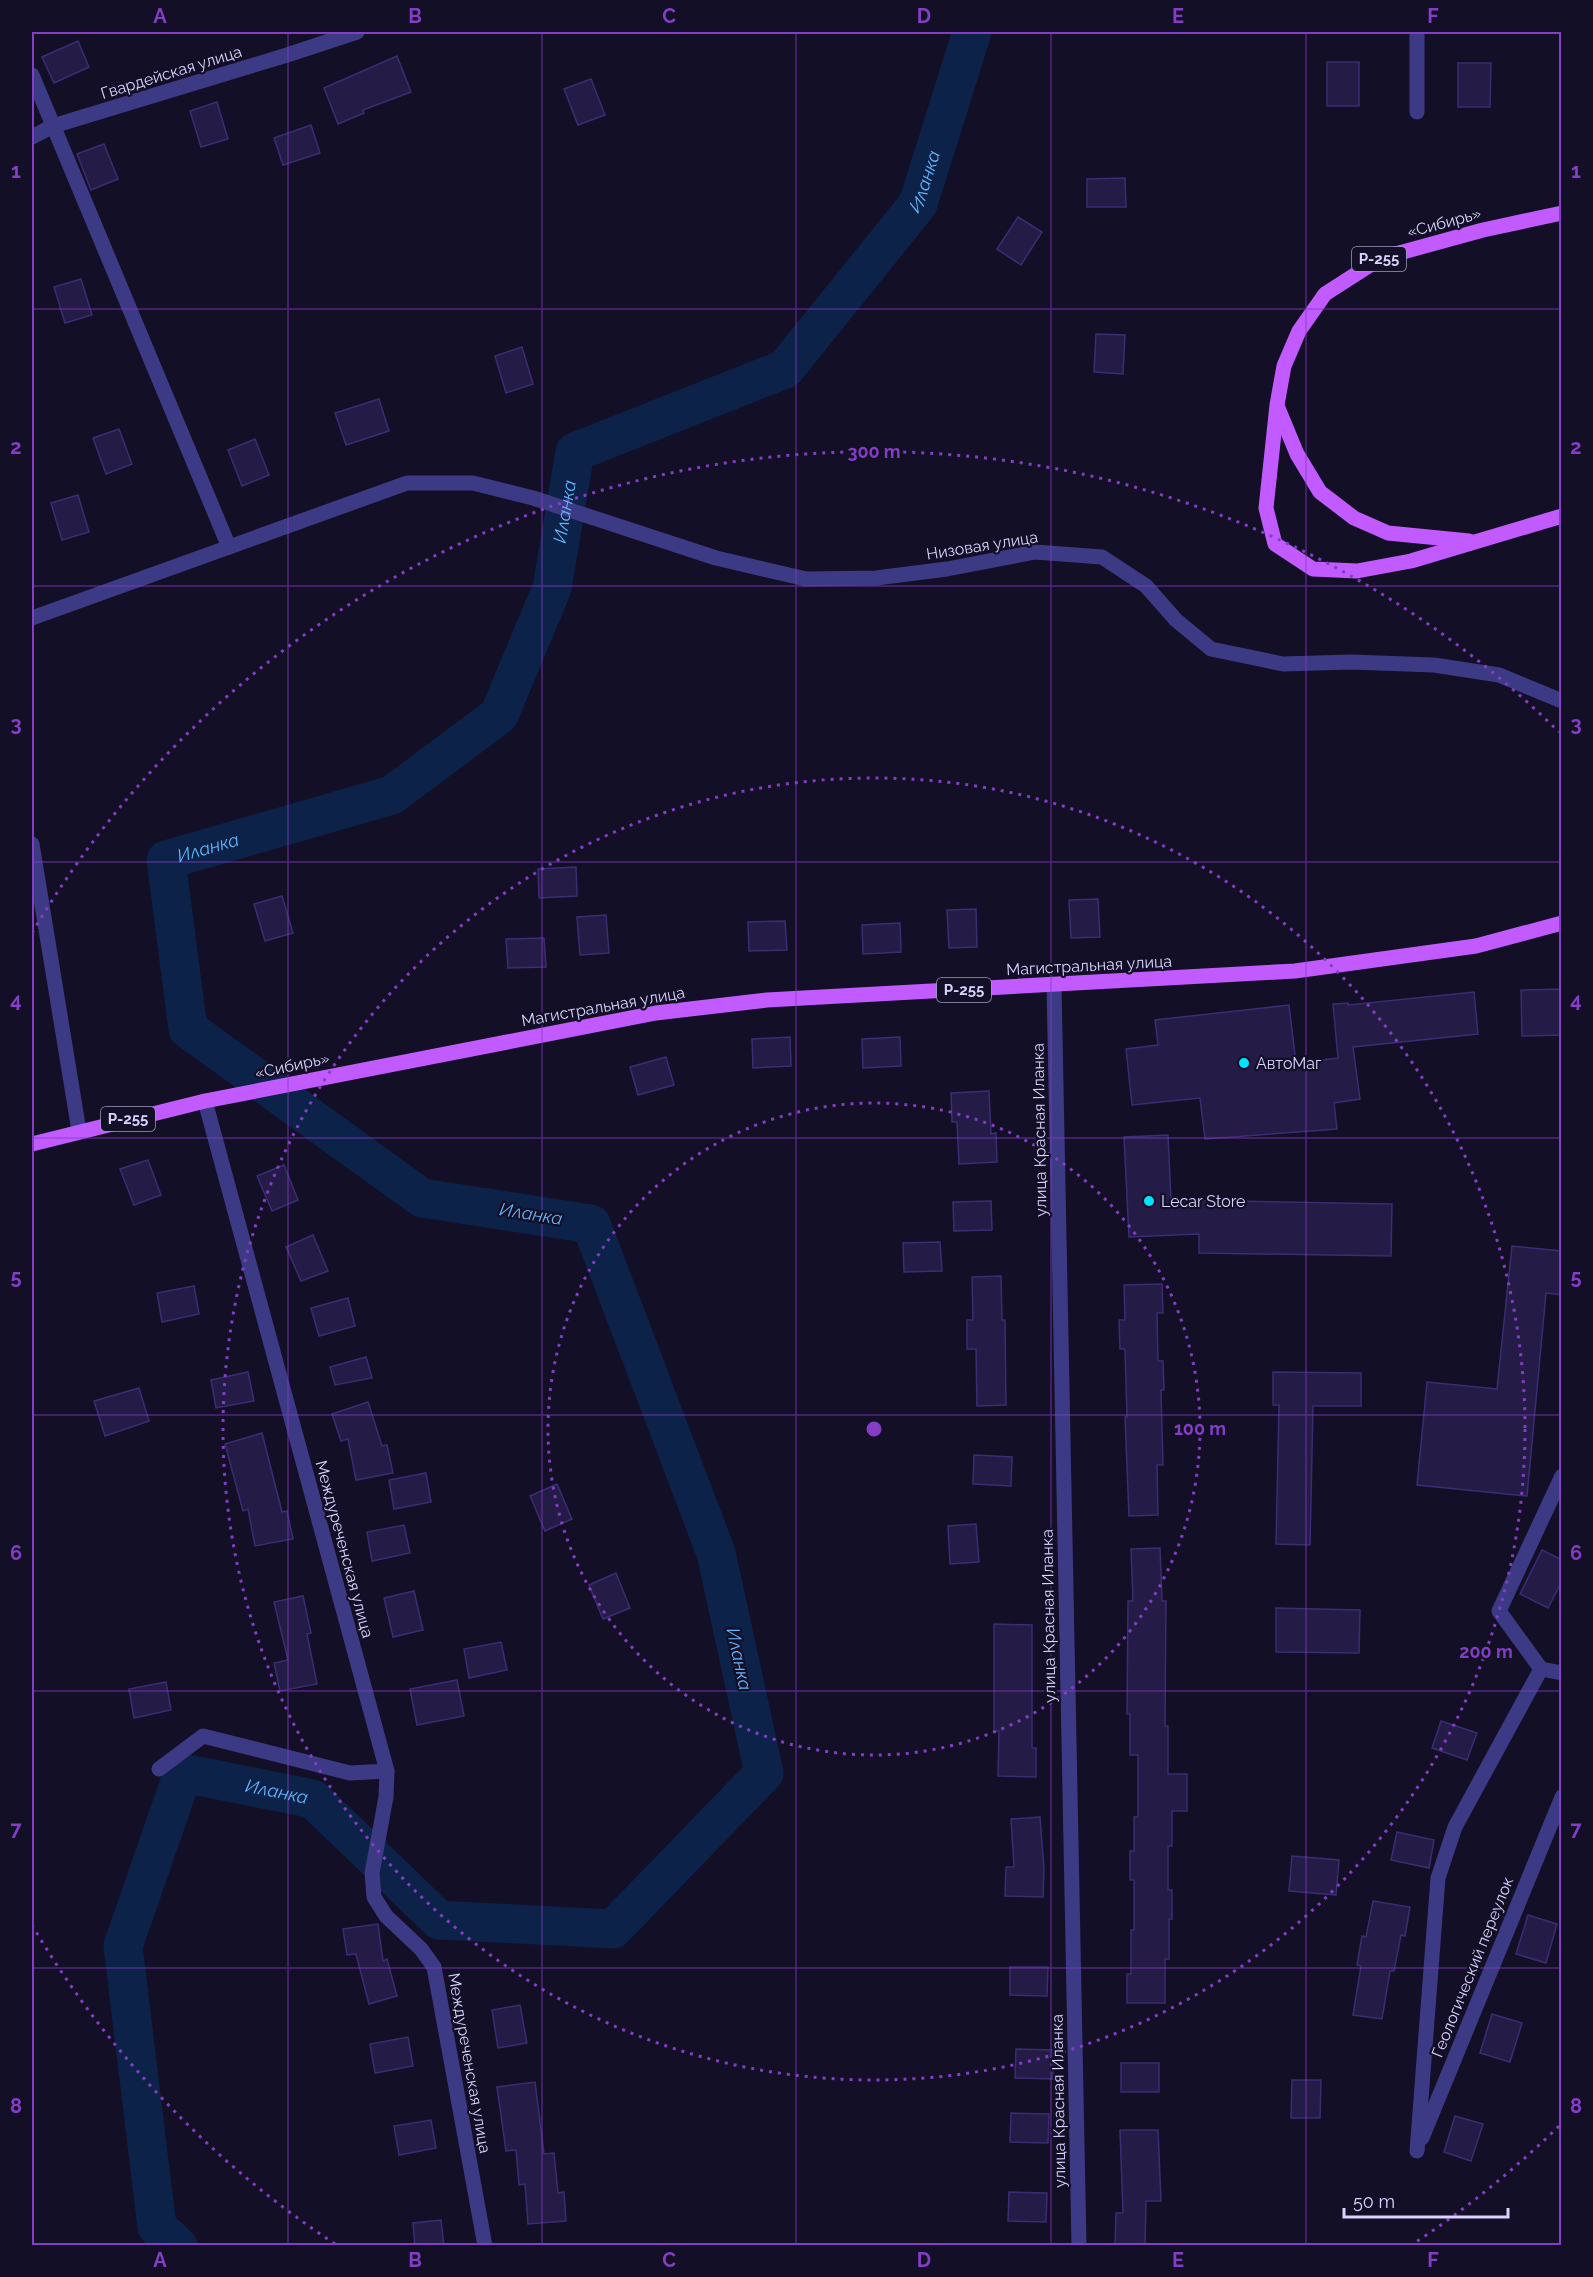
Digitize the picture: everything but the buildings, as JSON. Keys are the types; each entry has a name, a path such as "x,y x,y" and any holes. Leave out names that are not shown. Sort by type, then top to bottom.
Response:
{"main road":[{"name":"«Сибирь»","path":"1562,213 1483,230 1381,258 1325,294 1299,331 1284,366 1277,405 1266,508 1275,543 1313,569 1357,571 1411,561 1562,516"},
{"name":"«Сибирь»","path":"1277,405 1297,454 1320,492 1354,518 1388,533 1476,541"},
{"name":"Магистральная улица","path":"367,1068 709,1005 1295,971 1476,946 1562,923"},
{"name":"«Сибирь»","path":"204,1101 367,1068"},
{"name":"Р-255","path":"32,1144 204,1101"}],"street":[{"name":"Гвардейская улица","path":"32,138 53,126 357,32"},
{"path":"1417,32 1417,112"},
{"path":"32,75 229,547"},
{"name":"Низовая улица","path":"32,618 407,483 473,483 533,498 716,558 806,579 876,578 947,569 1035,552 1101,557 1146,586 1176,620 1211,649 1283,664 1351,662 1434,665 1499,675 1562,701"},
{"path":"32,844 79,1131"},
{"name":"улица Красная Иланка","path":"1054,985 1079,2246"},
{"name":"Междуреченская улица","path":"204,1101 387,1771 381,1828 372,1873 374,1898 386,1916 421,1949 434,1967 485,2246"},
{"path":"1562,1476 1499,1611 1541,1669 1562,1673"},
{"name":"Геологический переулок","path":"1541,1669 1455,1827 1438,1878 1417,2151 1562,1797"},
{"path":"159,1769 203,1737 350,1773 387,1771"}],"waterway":[{"name":"Иланка","path":"178,2246 157,2227 123,1946 183,1773 313,1799 439,1920 613,1929 764,1773 716,1553 591,1224 422,1198 188,1029 166,860 392,795 499,715 552,588 575,452 785,369 918,204 972,32"}],"place":[{"name":"АвтоМаг","path":"1244,1063"},
{"name":"Lecar Store","path":"1149,1201"}]}
